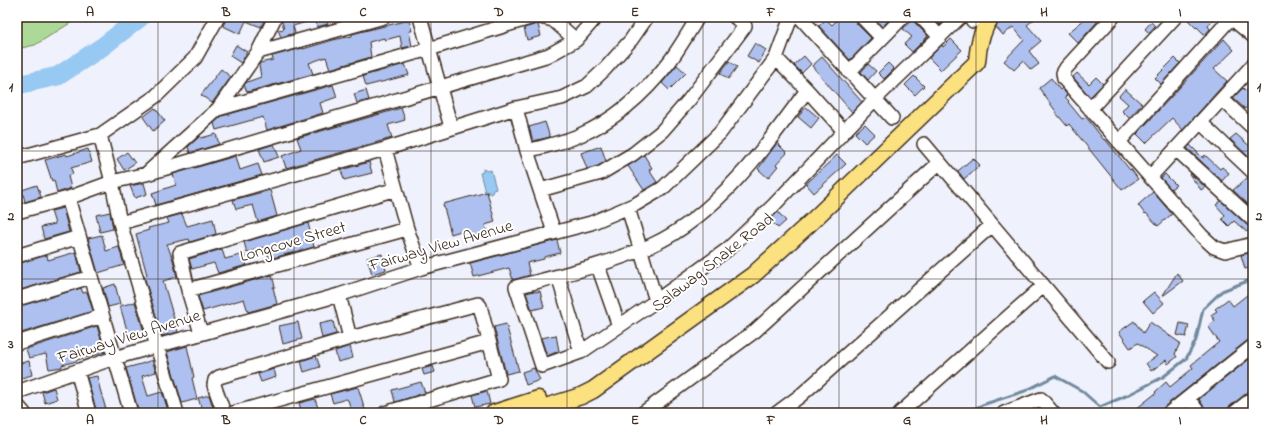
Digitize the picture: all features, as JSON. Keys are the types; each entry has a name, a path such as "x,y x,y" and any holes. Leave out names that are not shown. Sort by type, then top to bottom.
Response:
{"main road":[{"name":"Salawag Snake Road","path":"526,413 582,396 593,390 746,266 769,246 978,47 984,27 991,17"},
{"name":"Salawag Snake Road","path":"494,413 588,382 669,329"}],"street":[{"path":"17,158 100,135 156,96 195,58 218,17"},
{"path":"146,174 218,110 258,52 275,17"},
{"path":"258,52 384,17"},
{"path":"420,17 451,127"},
{"path":"218,110 429,49 533,17"},
{"path":"540,17 553,20 576,40"},
{"path":"17,212 68,198 112,182 146,174 549,55 576,40 596,17"},
{"path":"120,223 385,149 451,127 516,108 562,98 587,86 605,69 632,40 647,17"},
{"path":"527,151 577,137 602,124 621,111 644,90 670,61 698,17"},
{"path":"540,190 601,173 633,154 662,131 689,100 745,26 735,17"},
{"name":"Fairway View Avenue","path":"17,392 114,358 339,295 421,268 591,223 628,208 663,188 720,133 776,58 791,17"},
{"path":"800,17 892,118"},
{"path":"862,17 882,38"},
{"path":"849,72 903,17"},
{"path":"921,17 940,37"},
{"path":"807,90 757,157 717,200 684,227 653,245 598,266 516,287 542,366 581,352 656,301 728,249 773,206 875,99 960,17"},
{"path":"1113,17 1063,73 1064,79 1202,236 1214,247 1225,251 1253,244"},
{"path":"1090,109 1175,17"},
{"path":"1119,142 1231,18 1253,36"},
{"path":"776,58 844,131"},
{"path":"1150,177 1252,68"},
{"path":"1222,99 1253,128"},
{"path":"516,108 527,151 554,232"},
{"path":"1200,122 1253,172"},
{"path":"100,135 112,182 120,223 177,413"},
{"path":"924,144 1108,362"},
{"path":"385,149 406,229 421,268"},
{"path":"1176,149 1253,220"},
{"path":"643,413 755,330 939,162"},
{"path":"201,333 188,290 180,253 396,189"},
{"path":"68,198 131,413"},
{"path":"628,208 656,301"},
{"path":"777,413 800,396 992,225"},
{"name":"Longcove Street","path":"188,290 406,229"},
{"path":"17,256 79,237"},
{"path":"598,266 618,326"},
{"path":"558,276 581,352"},
{"path":"17,300 91,278"},
{"path":"900,413 1043,286"},
{"path":"339,295 350,338"},
{"path":"224,413 214,385 215,380 219,377 350,338 478,304 480,306 500,378 498,380 385,413"},
{"path":"17,343 102,316"},
{"path":"233,413 489,342"},
{"path":"1169,413 1253,346"},
{"path":"77,371 89,413"},
{"path":"1188,398 1199,413"},
{"path":"1234,413 1253,398"},
{"path":"1004,413 1041,399 1053,413"},
{"path":"17,405 24,413"}],"green space":[{"path":"17,17 80,17 35,45 17,49"}],"water":[{"path":"483,169 487,171 491,170 496,189 490,194 488,191 485,192 480,173 483,172"}],"building":[{"path":"227,17 266,17 261,27 246,21 240,34 223,26"},
{"path":"283,17 315,17 316,19 293,26 295,33 281,37 278,30 284,29 282,22"},
{"path":"326,17 328,24 317,27 315,20"},
{"path":"840,17 854,17 856,23 871,38 850,60 819,26 826,19 832,25"},
{"path":"873,17 887,17 890,19 882,27"},
{"path":"911,17 913,17 915,23 928,36 912,52 904,44 912,37 903,29"},
{"path":"932,17 948,17 940,25"},
{"path":"1003,17 1037,17 1027,25 1041,41 1029,51 1039,64 1031,70 1023,61 1014,70 1004,61 1024,40 1013,27 1003,35 996,27"},
{"path":"1087,17 1094,17 1098,21 1078,43 1068,33"},
{"path":"1185,17 1215,17 1208,26 1210,29 1205,35"},
{"path":"409,20 412,31 409,31 412,46 402,48 400,36 385,40 384,38 369,42 371,57 330,69 326,57 309,63 313,74 247,92 244,85 247,82 261,77 260,63 273,60 272,56"},
{"path":"1151,22 1155,26 1149,33 1145,29"},
{"path":"537,24 541,36 527,40 524,28"},
{"path":"951,39 962,50 941,70 929,58 942,45 943,47"},
{"path":"1224,39 1234,50 1214,69 1227,81 1183,130 1172,118 1146,143 1137,134"},
{"path":"755,43 766,50 759,63 747,56"},
{"path":"236,45 247,52 241,63 230,56"},
{"path":"804,56 811,64 802,73 794,65"},
{"path":"822,57 862,102 852,112 812,66"},
{"path":"1175,58 1180,63 1161,84 1155,78"},
{"path":"729,61 737,67 728,79 720,73"},
{"path":"888,63 894,69 884,79 878,73"},
{"path":"405,64 409,75 366,86 363,76"},
{"path":"868,64 876,71 868,80 861,72"},
{"path":"677,65 686,73 669,90 662,83"},
{"path":"221,69 231,77 212,103 201,95"},
{"path":"1077,73 1089,84 1096,77 1103,84 1090,97 1073,77"},
{"path":"914,76 924,86 915,95 905,85"},
{"path":"1051,78 1060,90 1062,88 1067,95 1065,97 1069,101 1068,102 1082,119 1086,117 1138,179 1122,190 1069,124 1067,126 1056,113 1039,88"},
{"path":"1253,84 1253,101 1245,109 1233,98 1243,88 1246,91"},
{"path":"333,85 337,97 320,103 323,113 267,130 263,117 216,130 214,123 222,116"},
{"path":"1125,89 1142,104 1129,118 1122,111 1128,104 1119,96"},
{"path":"366,90 369,100 357,103 354,94"},
{"path":"806,107 819,118 811,128 798,117"},
{"path":"155,108 165,121 153,131 143,117"},
{"path":"401,108 405,120 388,125 392,138 286,168 282,156 301,149 297,138"},
{"path":"545,122 550,137 533,141 529,127"},
{"path":"865,124 875,134 865,143 855,133"},
{"path":"216,134 219,144 190,153 188,147 200,136 201,138"},
{"path":"1236,134 1253,149 1252,160 1230,139"},
{"path":"777,143 787,153 776,165 778,166 768,178 758,169"},
{"path":"274,144 279,157 264,162 259,149"},
{"path":"1190,145 1203,158 1205,155 1220,169 1222,167 1229,173 1222,181 1187,148"},
{"path":"601,146 606,161 598,166 587,169 581,153"},
{"path":"88,149 92,162 71,168 73,174 68,176 71,188 57,193 54,180 52,181 45,160 66,154 67,156"},
{"path":"127,152 135,163 124,170 117,159"},
{"path":"644,155 652,168 649,170 657,182 644,190 628,166"},
{"path":"837,155 846,164 814,193 806,184"},
{"path":"236,156 240,170 258,164 262,175 156,205 152,193 176,185 173,174"},
{"path":"973,158 980,165 964,179 958,171"},
{"path":"369,162 372,173 344,180 341,170"},
{"path":"1190,173 1205,187 1201,190 1189,174"},
{"path":"1165,174 1176,185 1171,189 1161,178"},
{"path":"1247,178 1253,180 1253,209 1233,190"},
{"path":"144,183 147,194 135,198 130,186"},
{"path":"37,185 41,197 25,202 22,190"},
{"path":"270,190 277,216 258,222 253,205 236,209 233,200"},
{"path":"487,192 495,222 485,225 487,233 469,238 467,229 451,234 443,204"},
{"path":"1153,192 1172,214 1158,226 1138,205"},
{"path":"1221,201 1251,228 1247,232 1234,221 1229,226 1222,219 1225,215 1216,205"},
{"path":"63,208 69,232 44,239 41,227 55,224 51,211"},
{"path":"110,212 113,229 100,232 96,215"},
{"path":"778,212 786,221 778,228 770,220"},
{"path":"182,214 187,226 213,219 216,234 190,242 189,239 167,244 177,277 163,281 178,332 162,336 144,276 147,275 136,234 149,230 148,228 169,223 167,218"},
{"path":"308,223 314,247 269,259 266,247 247,253 244,242"},
{"path":"102,235 106,251 119,247 124,265 98,273 88,238"},
{"path":"557,240 560,253 527,263 530,275 513,280 509,268 474,277 470,263"},
{"path":"222,249 225,259 244,254 247,265 218,273 214,263 192,269 189,259"},
{"path":"76,252 81,272 17,291 17,264 47,255 48,260"},
{"path":"1253,252 1253,267 1245,269 1241,255"},
{"path":"382,254 386,270 372,274 367,258"},
{"path":"1177,273 1183,281 1163,295"},
{"path":"272,275 277,304 248,312 244,299 203,311 198,296"},
{"path":"115,284 120,304 108,307 103,288"},
{"path":"81,288 83,293 87,292 93,311 21,333 17,321 20,320 17,307"},
{"path":"540,291 544,307 532,310 526,293"},
{"path":"1154,292 1164,303 1153,313 1143,301"},
{"path":"1247,295 1253,302 1253,338 1248,340 1164,407 1161,413 1131,413 1156,393 1155,392 1166,382 1170,387 1193,368 1191,365 1219,342 1208,326 1215,321 1211,315 1217,311 1215,309 1228,299 1233,306"},
{"path":"135,302 144,332 129,337 120,306"},
{"path":"333,321 336,334 322,338 319,324"},
{"path":"1134,321 1143,333 1150,322 1180,343 1175,354 1177,357 1168,364 1166,360 1151,371 1146,363 1157,356 1138,343 1130,348 1119,332"},
{"path":"298,322 302,339 283,344 279,326"},
{"path":"1180,323 1189,325 1186,337 1177,335"},
{"path":"506,324 519,371 506,374 494,327"},
{"path":"97,326 105,352 62,365 62,367 49,369 46,354 29,358 26,349"},
{"path":"556,335 559,351 547,356 541,338"},
{"path":"187,346 197,399 182,403 167,352"},
{"path":"350,346 353,358 338,362 335,351"},
{"path":"316,356 320,367 304,372 301,361"},
{"path":"1252,357 1253,390 1248,392 1229,407 1226,413 1216,413 1212,408 1207,412 1199,399"},
{"path":"152,360 156,372 142,376 148,396 162,392 169,413 139,413 126,368"},
{"path":"29,361 32,375 18,379 17,364"},
{"path":"433,366 435,372 424,375 422,369"},
{"path":"534,368 540,380 526,385 522,372"},
{"path":"274,369 276,377 261,382 258,374"},
{"path":"97,376 107,413 97,413 87,378"},
{"path":"421,382 425,393 395,402 392,390"},
{"path":"358,387 366,413 352,413 348,400 346,399 333,403 330,394"},
{"path":"54,388 57,399 45,403 42,392"},
{"path":"487,391 490,404 475,407 472,395"},
{"path":"209,395 215,413 203,413 198,398"},
{"path":"315,399 318,413 302,413 299,403"},
{"path":"121,408 123,413 112,413 112,411"}],"waterway":[{"path":"17,85 58,76 102,47 141,17"},
{"path":"965,413 982,405 1025,391 1055,376 1082,391 1100,407 1128,395 1163,377 1186,359 1196,340 1203,309 1222,291 1253,279"}]}
